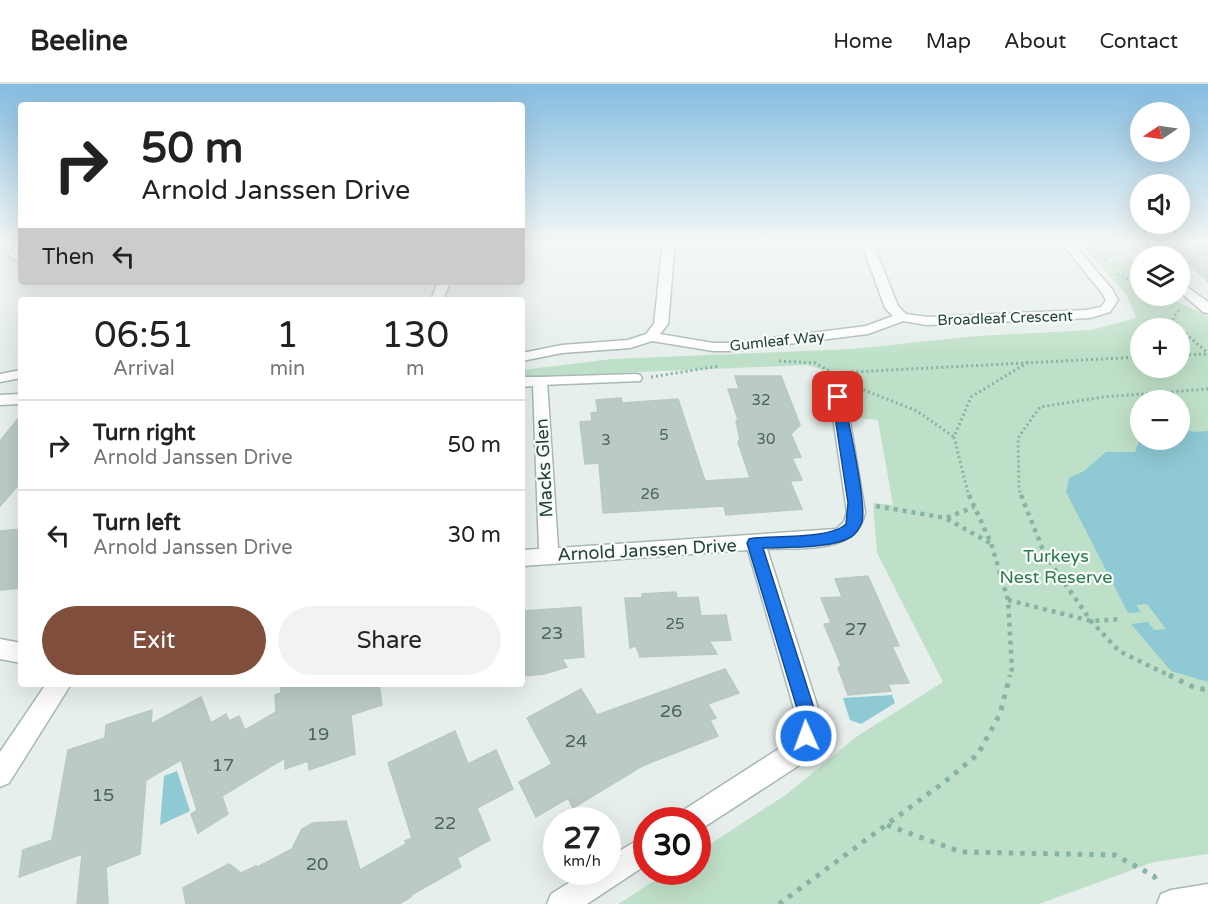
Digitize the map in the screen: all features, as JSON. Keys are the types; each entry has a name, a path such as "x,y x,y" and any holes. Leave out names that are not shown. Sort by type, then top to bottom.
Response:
{"street":[{"path":"525,356 562,350 630,344 651,337 661,324 665,279"},
{"path":"880,279 889,303 902,317"},
{"name":"Broadleaf Crescent","path":"902,317 927,321 1086,314 1111,306 1112,300 1108,292 1097,279"},
{"path":"1190,294 1208,309"},
{"name":"Gumleaf Way","path":"651,337 713,347 732,347 868,330 902,317"},
{"path":"0,378 18,375"},
{"path":"525,382 540,381"},
{"name":"Macks Glen","path":"540,381 549,555"},
{"name":"Arnold Janssen Drive","path":"525,558 838,537 852,528 855,521 855,503 838,397"},
{"path":"0,400 18,399"},
{"path":"711,807 800,748 806,736 809,721 754,543"},
{"path":"0,649 18,652"},
{"path":"0,774 57,687"},
{"path":"561,904 633,857"},
{"path":"1165,895 1206,900"}],"lane":[{"path":"540,381 636,378"}],"path":[{"path":"1176,306 1180,311 1173,318 1179,328 1208,353"},
{"path":"1190,354 1208,353"},
{"path":"779,904 947,780 978,754 1000,714 1012,668 1008,600 991,543 967,492 954,437 971,397 1030,361 1130,357"},
{"path":"636,378 671,375 722,366"},
{"path":"833,374 841,378"},
{"path":"849,383 917,411 954,437"},
{"path":"1208,388 1102,397 1040,407 1018,438 1019,489 1045,555 1091,621 1119,651 1195,688 1208,690"},
{"path":"855,503 946,518 991,543"},
{"path":"946,518 974,507"},
{"path":"1008,600 1091,621 1122,619"},
{"path":"886,825 961,852 1115,855 1154,876 1165,895"}],"green space":[{"name":"Turkeys Nest Reserve","path":"1113,279 1130,279 1130,304 1126,294"},
{"name":"Turkeys Nest Reserve","path":"1131,306 1186,306 1208,316 1208,854 1154,862 1039,904 618,904 648,885 711,885 711,844 787,794 856,737 943,682 877,553 873,503 893,505 878,420 859,418 851,386 856,379 807,365 525,377 525,370 612,359 852,349 977,336 1091,330 1130,320 1130,378 1190,378 1190,318 1136,318"}],"water":[{"path":"1190,431 1208,431 1208,682 1171,671 1131,624 1148,622 1154,630 1166,629 1147,604 1136,605 1141,612 1128,613 1066,492 1069,478 1084,471 1106,452 1135,452 1136,450 1190,450"},
{"path":"892,695 895,703 861,724 850,720 843,698"},
{"path":"177,771 190,811 160,825 164,776"}],"building":[{"path":"735,376 781,376 800,425 791,434 801,457 792,458 802,480 790,481 802,509 726,515 724,506 603,513 599,463 585,464 580,422 592,421 591,413 598,412 596,400 621,398 622,403 678,399 705,481 750,478 738,442 740,439 736,421 738,420 728,389 739,389"},
{"path":"18,419 18,485 0,506 0,441"},
{"path":"18,529 18,588 0,590 0,531"},
{"path":"868,576 899,646 892,646 909,683 888,684 891,691 848,695 838,668 841,665 824,624 831,623 821,598 842,597 835,579"},
{"path":"676,592 677,598 698,597 701,616 726,615 731,640 709,641 717,654 640,657 636,646 630,648 625,598 642,598 642,594"},
{"path":"581,607 584,657 562,659 567,667 544,674 525,676 525,611"},
{"path":"725,669 739,693 708,704 716,718 710,720 718,736 642,766 575,807 568,798 553,807 543,807 543,813 536,817 519,782 552,764 527,718 581,689 597,715"},
{"path":"281,687 379,687 382,705 351,715 355,754 309,770 308,761 285,769 285,758 222,796 228,814 198,833 191,814 197,810 181,760 146,780 140,854 106,867 108,904 77,904 82,854 19,877 23,850 52,840 68,750 105,738 106,725 152,710 151,724 201,697 211,723 226,714 229,721 239,716 245,730 276,712 275,695 281,693"},
{"path":"455,731 468,764 496,750 513,789 477,808 490,840 457,858 461,867 399,904 186,904 183,888 229,864 241,873 256,866 256,868 292,849 302,829 313,823 346,821 360,870 406,844 405,841 412,838 388,763"}],"route":[{"path":"806,736 809,721 805,705 754,543 838,537 852,528 856,512 838,397"}]}
